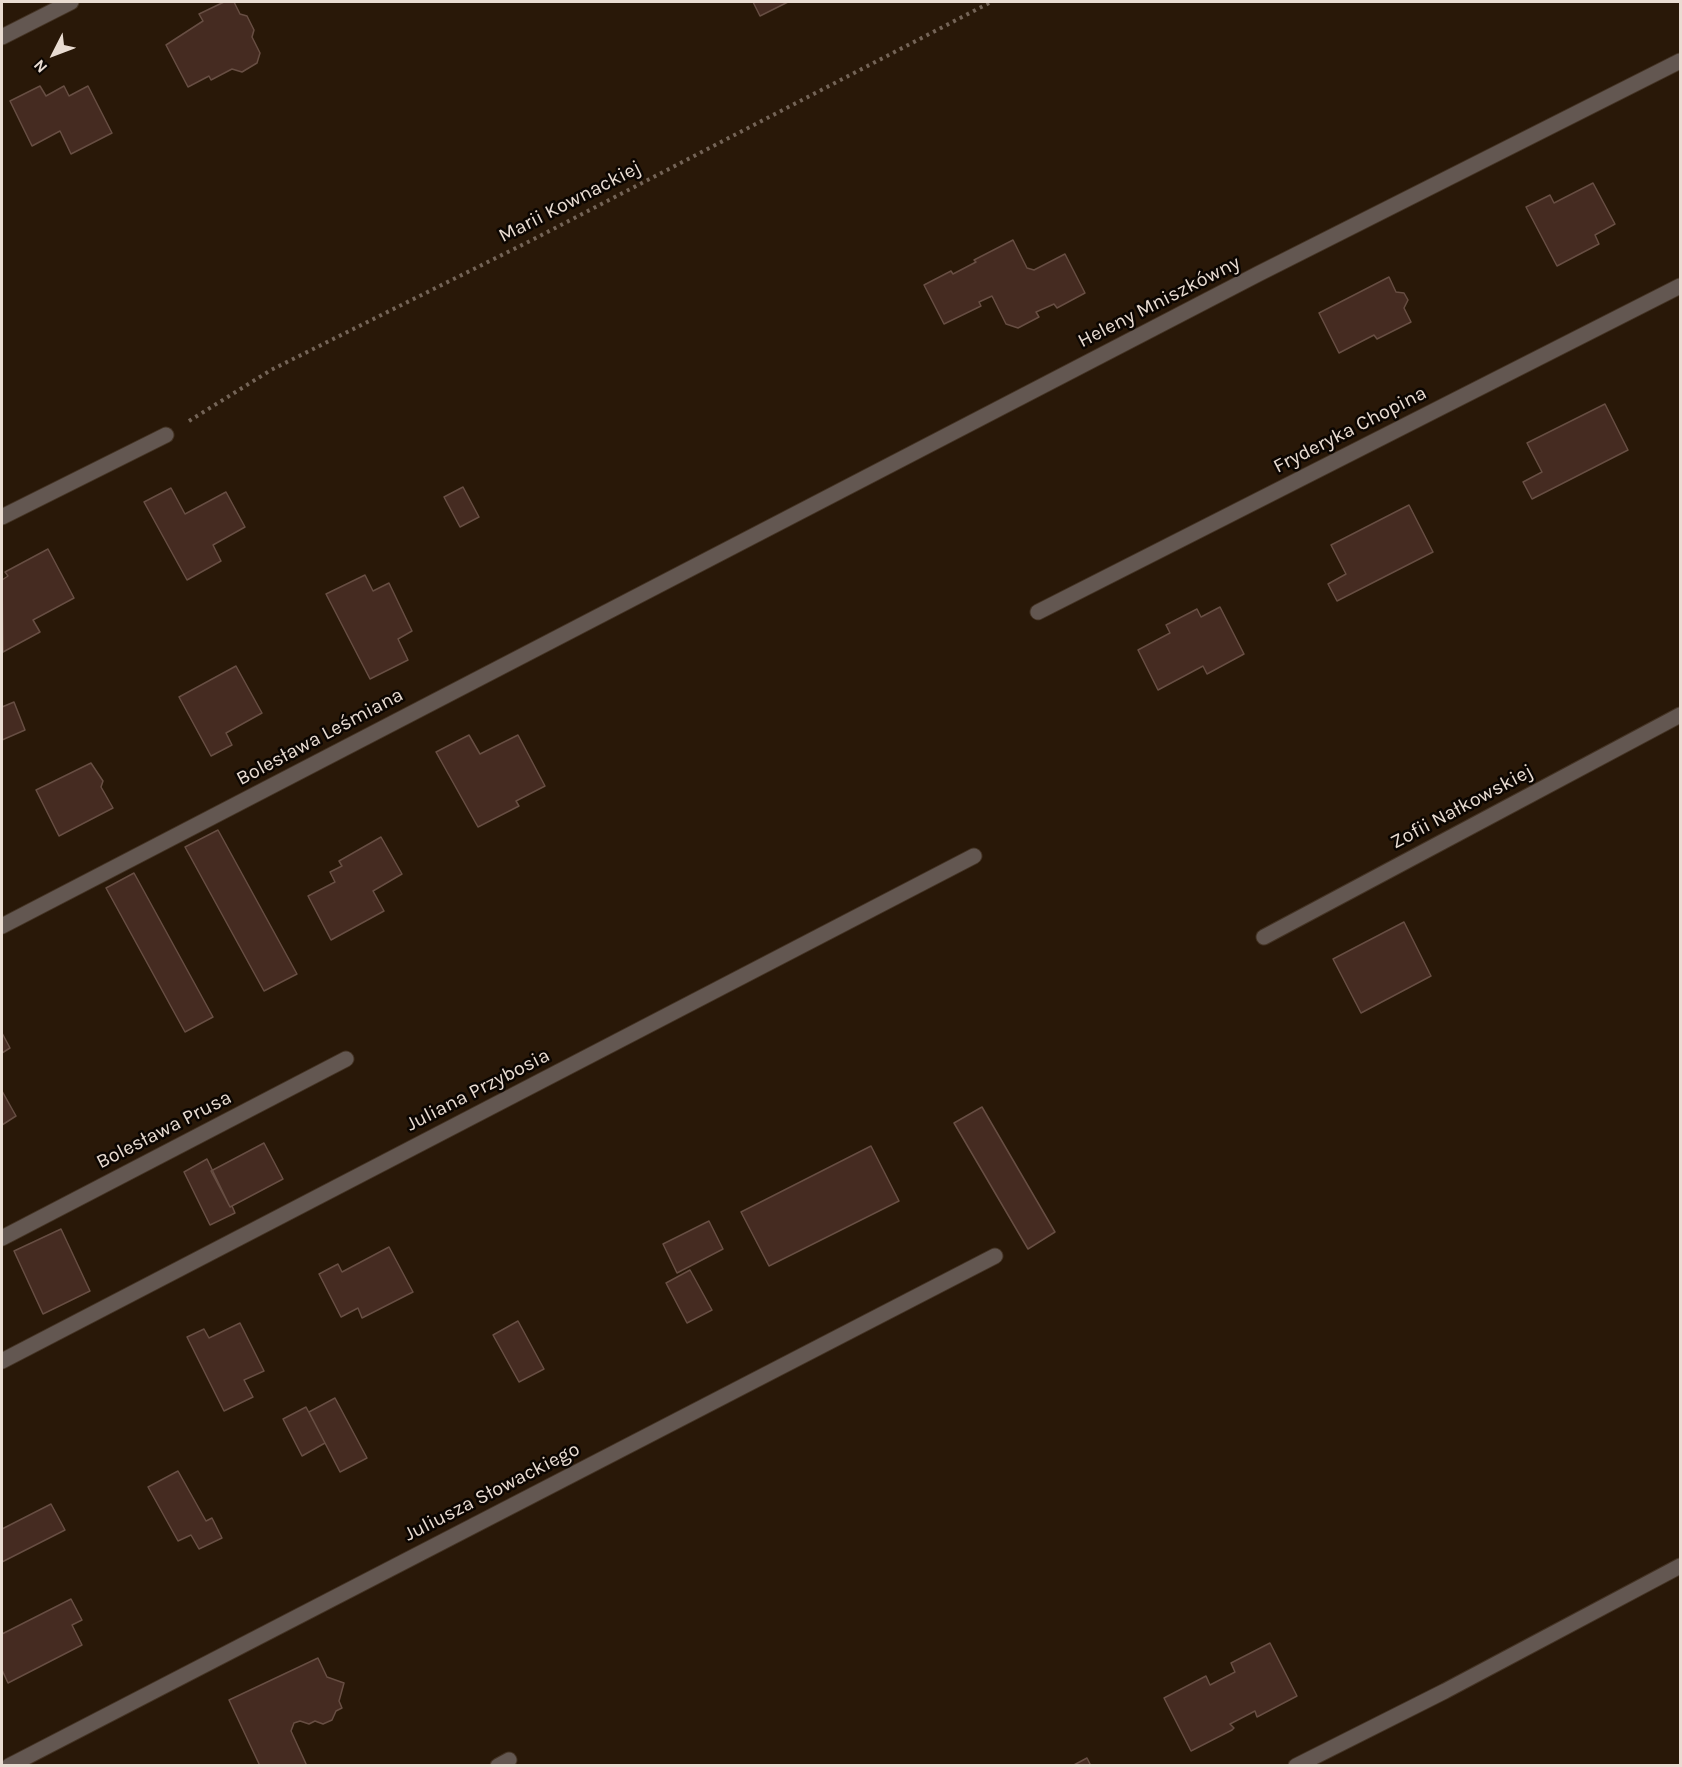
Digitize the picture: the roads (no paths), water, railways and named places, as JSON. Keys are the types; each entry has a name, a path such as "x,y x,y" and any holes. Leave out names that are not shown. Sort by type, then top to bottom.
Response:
{"street":[{"path":"2,37 71,2"},
{"name":"Heleny Mniszkówny","path":"658,584 1258,274 1680,62"},
{"name":"Fryderyka Chopina","path":"1038,612 1680,286"},
{"path":"2,517 166,435"},
{"name":"Bolesława Leśmiana","path":"2,926 658,584"},
{"name":"Zofii Nałkowskiej","path":"1263,937 1680,715"},
{"name":"Juliana Przybosia","path":"2,1361 974,856"},
{"name":"Bolesława Prusa","path":"2,1238 346,1059"},
{"name":"Juliusza Słowackiego","path":"9,1766 995,1256"},
{"path":"1296,1766 1680,1566"}]}
